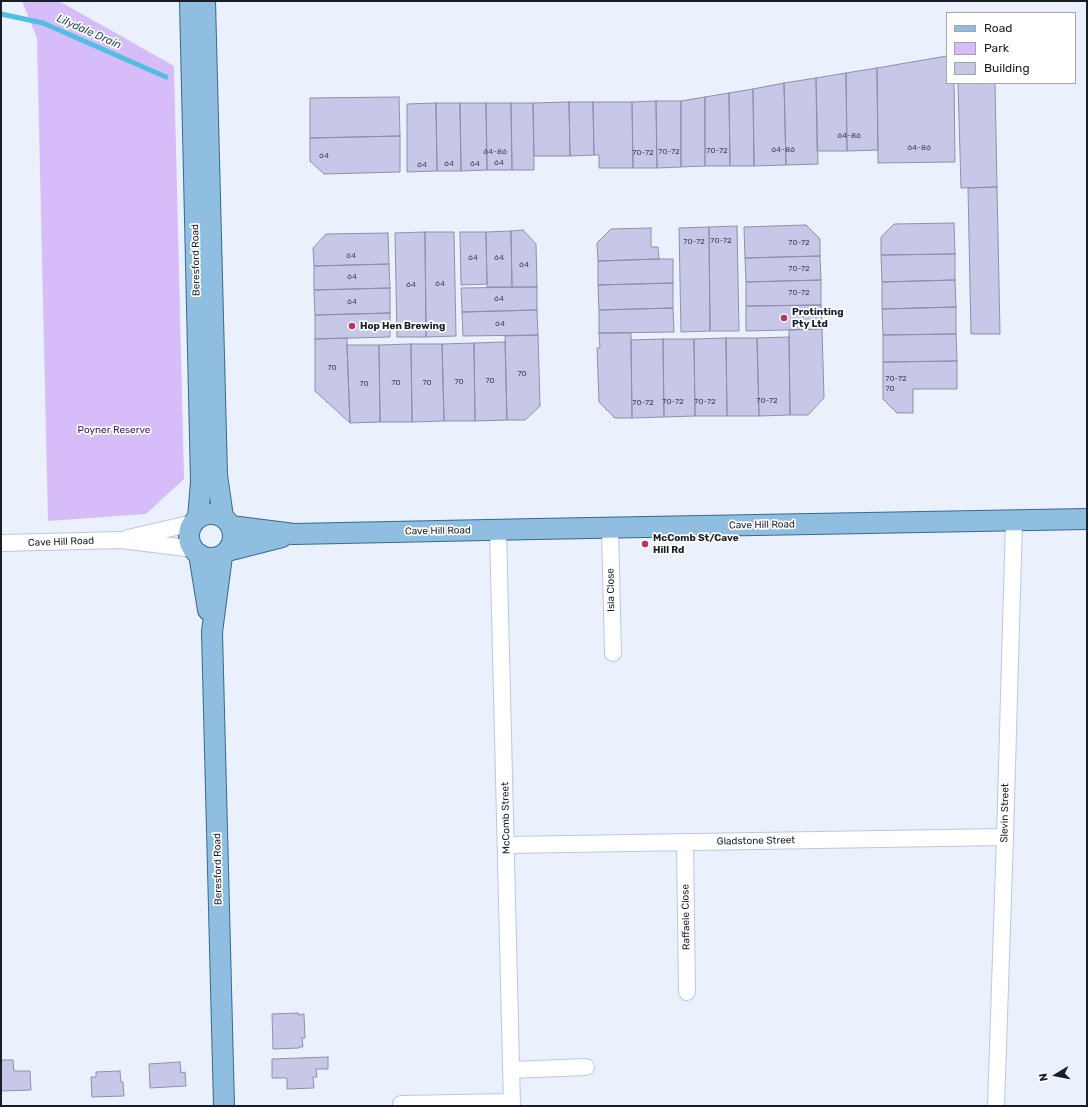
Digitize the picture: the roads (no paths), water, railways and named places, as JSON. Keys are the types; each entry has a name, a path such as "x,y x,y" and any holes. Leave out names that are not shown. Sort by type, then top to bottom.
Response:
{"main road":[{"name":"Beresford Road","path":"190,1 201,482 196,521"},
{"name":"Beresford Road","path":"205,1 217,475 227,522"},
{"path":"210,514 217,515 227,522 233,540 231,546 224,553 210,558 196,552 190,543 190,530 196,521 204,515 210,514"},
{"name":"Cave Hill Road","path":"227,522 294,534 1087,519"},
{"name":"Cave Hill Road","path":"224,553 294,534"},
{"name":"Beresford Road","path":"196,552 212,632 224,1106"},
{"name":"Beresford Road","path":"212,632 224,553"}],"street":[{"name":"Cave Hill Road","path":"121,540 196,521"},
{"name":"Slevin Street","path":"996,1106 1014,521"},
{"name":"Isla Close","path":"610,528 613,653"},
{"name":"McComb Street","path":"498,530 512,1104"},
{"name":"Cave Hill Road","path":"1,543 121,540 196,552"},
{"name":"Gladstone Street","path":"506,845 1005,837"},
{"name":"Raffaele Close","path":"684,842 687,992"},
{"path":"511,1070 586,1067"},
{"path":"401,1104 512,1104"}],"waterway":[{"name":"Lilydale Drain","path":"1,14 43,23 166,77"}],"place":[{"name":"Protinting Pty Ltd","path":"784,318"},
{"name":"Hop Hen Brewing","path":"352,326"},
{"name":"McComb St/Cave Hill Rd","path":"645,544"}],"park label":[{"name":"Poyner Reserve","path":"114,430"}]}
